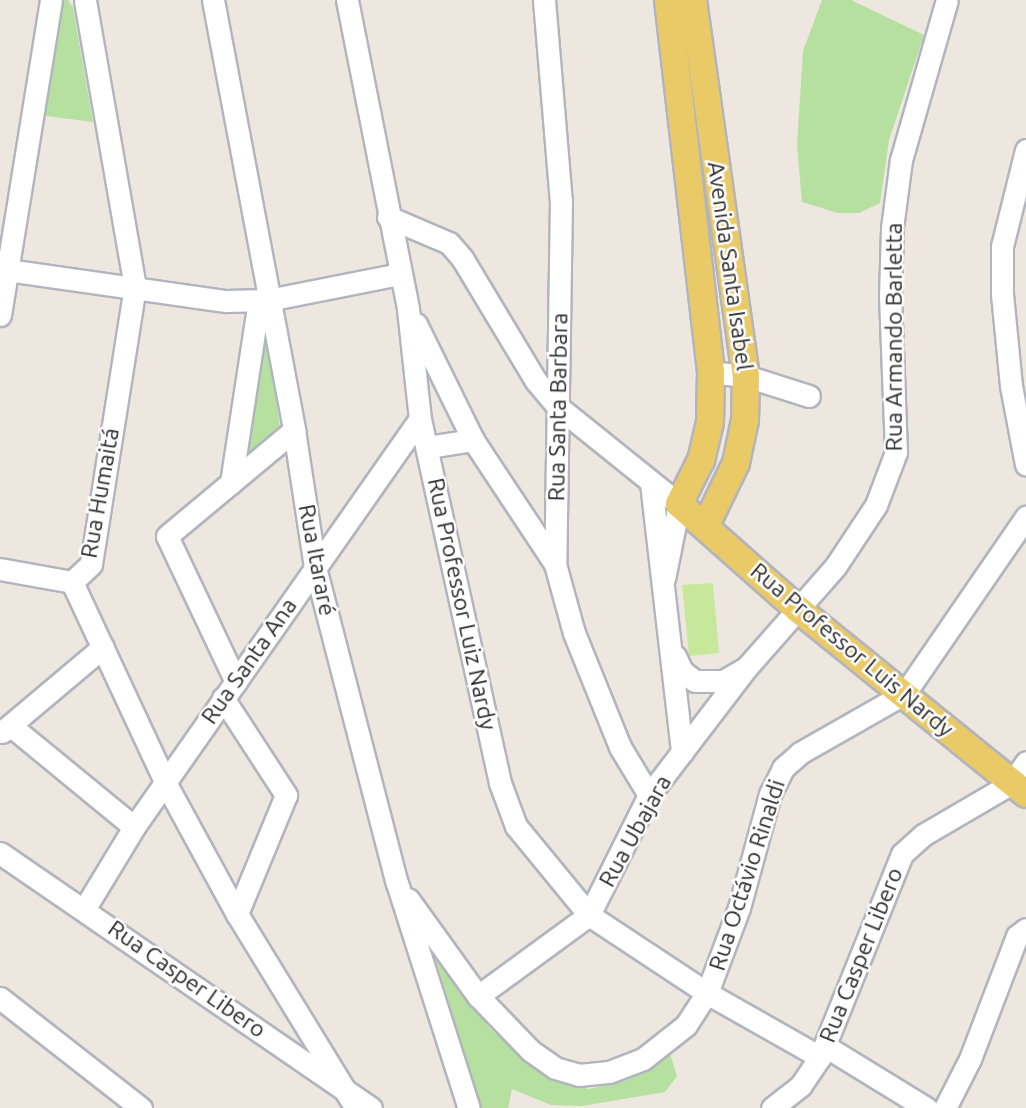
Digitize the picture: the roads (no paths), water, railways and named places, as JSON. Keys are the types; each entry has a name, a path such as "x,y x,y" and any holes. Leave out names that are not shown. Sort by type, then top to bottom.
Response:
{"main road":[{"name":"Avenida Santa Isabel","path":"668,0 711,372 710,422 701,460 679,504"},
{"name":"Avenida Santa Isabel","path":"693,0 746,376 745,420 736,463 706,525"},
{"name":"Rua Professor Luis Nardy","path":"679,504 706,525 799,610 1021,780"}],"street":[{"path":"0,315 4,270 51,0"},
{"name":"Rua Humaitá","path":"85,0 135,287 91,564 72,582 166,784 237,914 356,1108"},
{"name":"Rua Itararé","path":"213,0 264,300 294,430 315,567 397,883 469,1108"},
{"name":"Rua Professor Luiz Nardy","path":"347,0 408,309 421,419 500,783 516,826 537,856 589,915 707,993 823,1051 926,1108"},
{"name":"Rua Santa Barbara","path":"544,0 561,201 555,564 573,634 620,747 649,795"},
{"name":"Rua Armando Barletta","path":"799,610 835,567 876,505 896,452 892,228 901,160 947,0"},
{"path":"1026,150 1002,246 1011,386 1026,465"},
{"path":"388,216 431,232 463,258 536,381 557,406 679,504 664,579"},
{"path":"4,270 226,301 264,300 399,274"},
{"path":"231,483 264,300"},
{"path":"408,309 473,440 555,564"},
{"path":"711,372 746,376 809,396"},
{"name":"Rua Santa Ana","path":"85,908 134,827 421,419"},
{"path":"237,914 286,795 230,690 167,540 169,533 294,430"},
{"path":"428,447 473,440"},
{"path":"651,483 682,751"},
{"name":"Rua Octávio Rinaldi","path":"397,883 478,996 531,1051 555,1068 579,1075 609,1072 667,1044 707,993 739,908 779,774 800,753 905,693 1026,517"},
{"path":"0,569 72,582"},
{"name":"Rua Ubajara","path":"478,996 589,915 649,795 747,667 799,610"},
{"path":"103,647 6,730 134,827"},
{"path":"672,651 682,671 695,681 723,681 747,667"},
{"name":"Rua Casper Libero","path":"772,1108 801,1085 823,1051 902,854 923,835 1021,780"},
{"name":"Rua Casper Libero","path":"0,853 85,908 371,1108"},
{"path":"945,1108 970,1059 1017,936 1026,929"},
{"path":"0,998 141,1108"}]}
